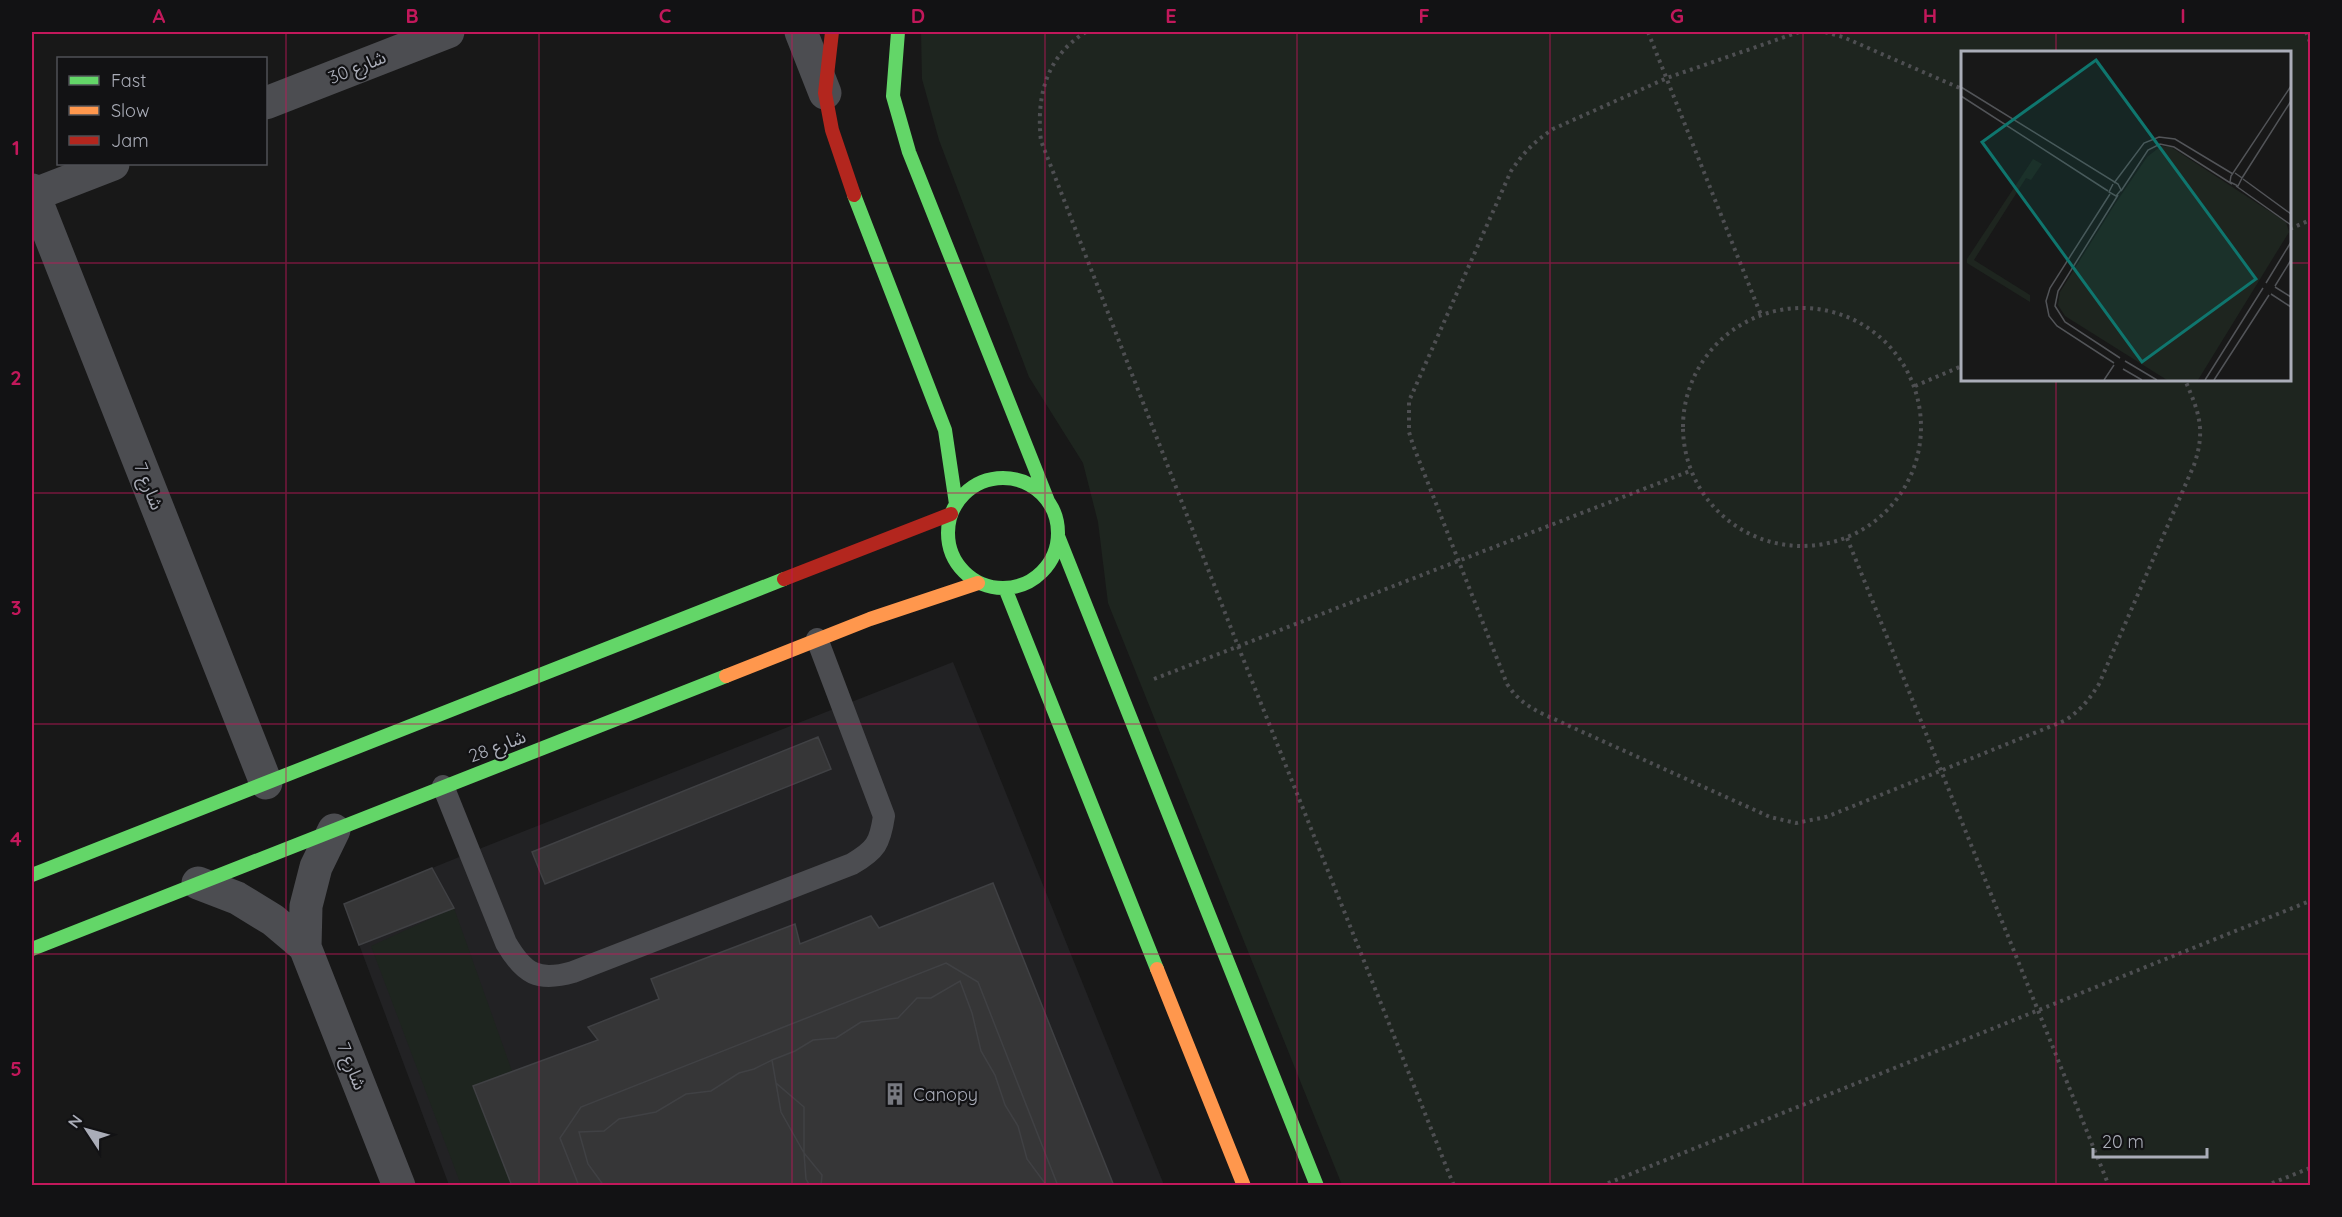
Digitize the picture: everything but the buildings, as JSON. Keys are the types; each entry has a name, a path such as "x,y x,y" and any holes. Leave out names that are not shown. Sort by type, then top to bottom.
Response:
{"street":[{"name":"شارع 30","path":"267,103 448,32"},
{"path":"801,32 825,93 832,130 843,166 945,430 953,509 947,534 951,554 962,571 978,583 991,588 1005,588 1021,585 1036,578 1047,567 1055,552 1058,536"},
{"path":"825,93 832,32"},
{"path":"898,32 893,96 909,152 1056,517 1058,536 1317,1185"},
{"path":"32,192 110,165"},
{"name":"شارع 7","path":"32,192 266,783"},
{"path":"32,875 953,509 967,491 983,481 1001,478 1019,480 1035,488 1048,501"},
{"name":"شارع 28","path":"32,949 817,639 923,599 978,583"},
{"path":"1005,588 1244,1185"},
{"name":"شارع 7","path":"334,830 316,867 306,906 305,947 399,1185"},
{"name":"شارع 7","path":"198,883 237,898 273,920 305,947"}],"lane":[{"path":"442,786 506,944 517,962 533,973 553,978 852,864 870,854 881,836 884,816 817,639"}],"path":[{"path":"1086,32 1061,53 1049,73 1041,95 1038,118 1041,141 1238,646 1454,1185"},
{"path":"1648,32 1761,315"},
{"path":"1799,32 1667,78 1553,129 1537,139 1523,153 1511,171 1409,401 1408,432 1507,684 1515,697 1542,714 1770,817 1796,823 1811,821 2064,721 2076,714 2090,700 2099,684 2198,452 2201,424 2198,409 2185,381"},
{"path":"1825,32 1843,37 1961,89"},
{"path":"2306,32 2310,42"},
{"path":"2291,228 2310,220"},
{"path":"1814,307 1848,316 1864,324 1886,341 1903,362 1915,386 1921,411 1921,438 1916,463 1905,487 1889,508 1869,526 1846,538 1820,545 1794,546 1767,542 1742,531 1720,515 1703,495 1690,471 1683,444 1683,418 1688,391 1699,366 1716,344 1736,327 1761,315 1787,308 1814,307"},
{"path":"1915,386 1961,366"},
{"path":"1121,692 1690,471"},
{"path":"1846,538 2109,1185"},
{"path":"1601,1185 2310,901"},
{"path":"2265,1185 2310,1168"}],"shaded area":[{"path":"921,32 2310,32 2310,1185 1342,1185 1108,603 1098,522 1083,463 1029,377 939,140 922,79"},
{"path":"953,662 1164,1185 449,1185 344,904"},
{"path":"454,908 512,1071 473,1086 511,1185 461,1185 371,946"}],"traffic: fast":[{"path":"898,32 893,96 909,152 1048,501"},
{"path":"854,195 945,430 956,504"},
{"path":"1003,478 1024,482 1042,494 1054,512 1058,533 1054,554 1042,572 1024,584 1003,588 982,584 964,572 952,554 948,533 952,512 964,494 982,482 1003,478"},
{"path":"1058,536 1317,1186"},
{"path":"32,875 784,579"},
{"path":"1005,588 1157,969"},
{"path":"32,949 726,676"}],"traffic: slow":[{"path":"726,676 870,619 978,583"},
{"path":"1157,969 1244,1186"}],"traffic: jam":[{"path":"832,32 825,93 832,130 854,195"},
{"path":"784,579 951,514"}],"place":[{"name":"Canopy","path":"895,1094"}]}
